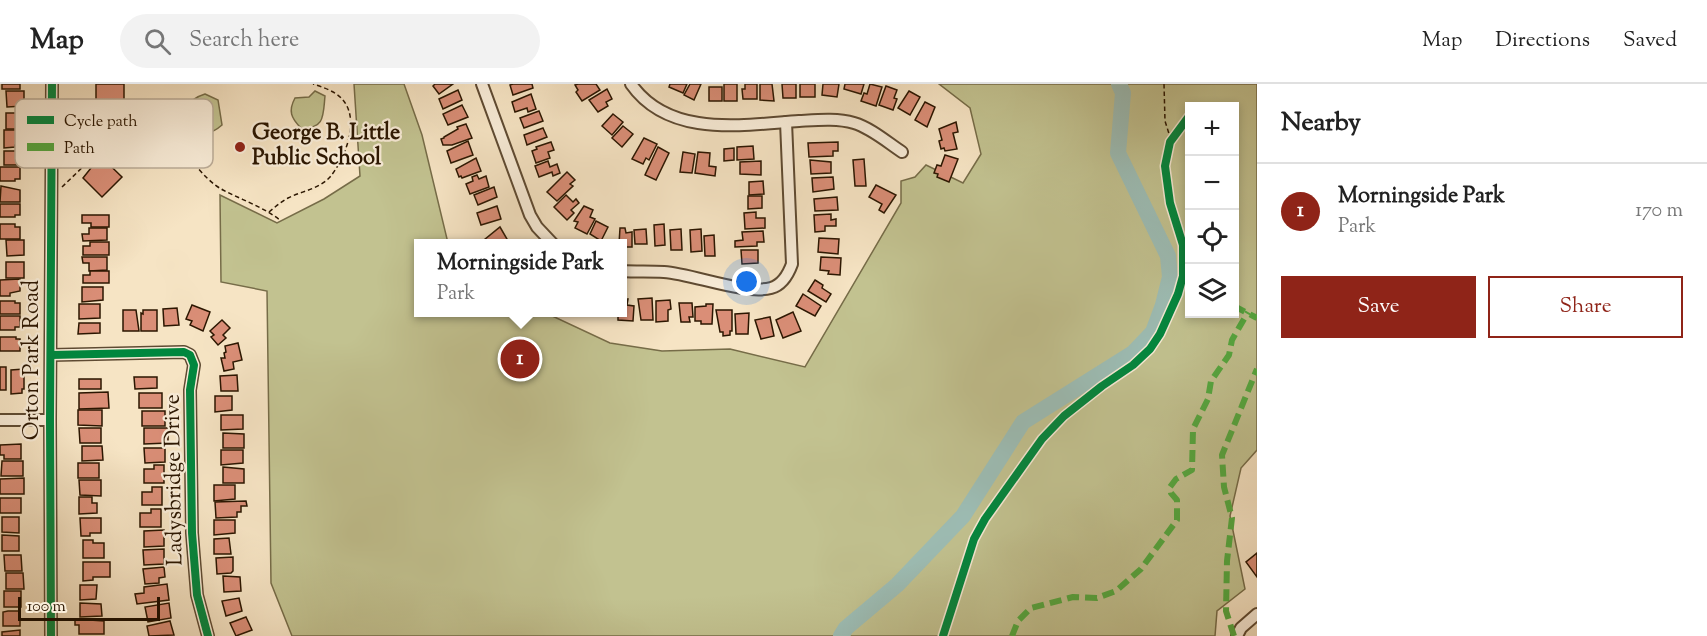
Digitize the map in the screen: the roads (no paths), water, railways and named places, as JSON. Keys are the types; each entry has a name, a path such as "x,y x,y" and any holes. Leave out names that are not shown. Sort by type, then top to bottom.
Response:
{"street":[{"path":"482,84 530,215 537,227 549,239"},
{"path":"632,84 649,102 675,118 704,125 824,119 854,123 902,152"},
{"path":"627,271 665,272 752,289 770,288 783,280 792,264 786,122"},
{"name":"Orton Park Road","path":"51,636 52,168"},
{"name":"Ladysbridge Drive","path":"51,355 184,352 190,355 194,365 190,390 192,533 197,595 208,636"},
{"path":"0,420 50,420"},
{"path":"1237,636 1241,628 1257,614"}],"waterway":[{"path":"841,636 846,628 897,585 963,516 1023,422 1133,353 1153,332 1170,277 1168,256 1118,153 1123,93 1119,84"}],"place":[{"name":"George B. Little Public School","path":"240,147"},
{"name":"Morningside Park","path":"520,359"}]}
